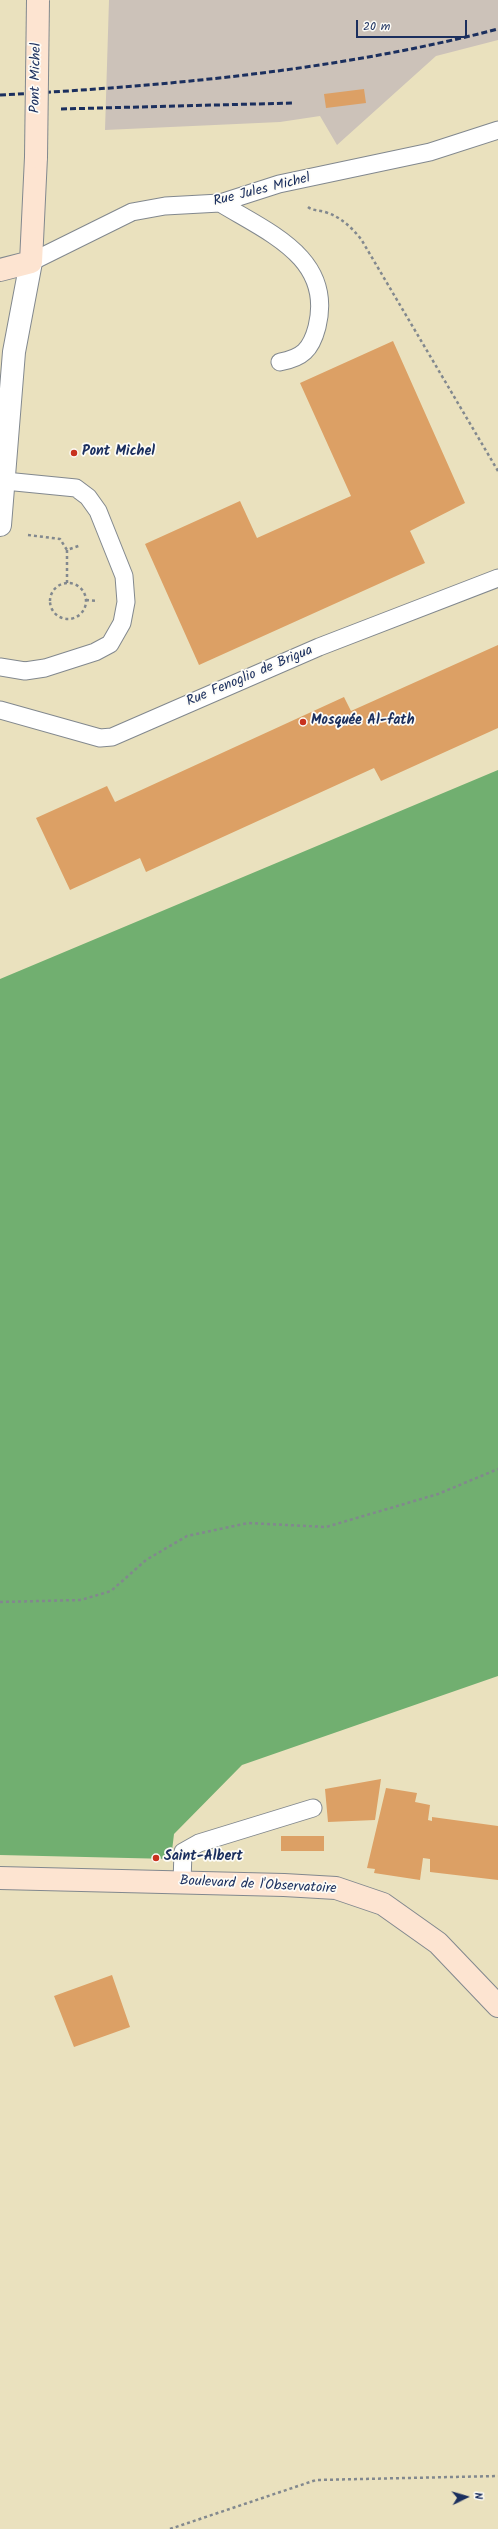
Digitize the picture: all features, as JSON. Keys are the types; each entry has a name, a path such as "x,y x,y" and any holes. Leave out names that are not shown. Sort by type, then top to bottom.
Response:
{"main road":[{"name":"Pont Michel","path":"31,262 36,157 38,0"},
{"path":"0,270 31,262"},
{"name":"Boulevard de l'Observatoire","path":"0,1878 182,1882 336,1888 383,1904 438,1943 498,2006"}],"street":[{"path":"0,525 5,481 14,352 31,262"}],"lane":[{"name":"Rue Jules Michel","path":"31,262 132,212 165,206 220,204 279,184 430,152 498,130"},
{"path":"220,204 290,246 301,256 315,280 319,318 315,335 308,348 301,356 280,362"},
{"path":"0,667 25,671 45,668 95,652 110,644 122,623 126,602 124,576 98,512 88,497 76,488 5,481"},
{"name":"Rue Fenoglio de Brigua","path":"0,710 100,738 112,737 319,647 498,578"},
{"path":"182,1882 184,1852 199,1843 313,1808"}],"path":[{"path":"279,184 312,210 337,217 361,238 498,471"},
{"path":"21,534 60,539 67,550 67,583"},
{"path":"67,550 107,535"},
{"path":"67,583 80,588 86,600 84,611 80,615 69,620 57,616 50,607 49,601 53,590 67,583"},
{"path":"0,1602 81,1600 111,1591 146,1560 187,1536 248,1523 326,1527 438,1494 498,1468"},
{"path":"170,2529 316,2480 498,2476"}],"shaded area":[{"path":"109,0 498,0 498,40 436,56 337,145 320,116 280,122 105,130"}],"green space":[{"path":"498,770 498,1676 242,1765 174,1834 171,1859 0,1855 0,979"}],"building":[{"path":"364,89 366,103 326,108 324,94"},
{"path":"393,341 465,503 410,531 425,563 199,665 145,544 240,501 257,538 351,496 300,383"},
{"path":"498,645 498,728 381,781 374,768 146,872 140,858 70,890 36,818 107,786 115,802 344,697 351,711"},
{"path":"381,1779 375,1820 328,1822 325,1789"},
{"path":"386,1788 417,1793 415,1802 430,1805 428,1820 432,1821 432,1817 498,1826 498,1880 430,1872 430,1859 423,1858 420,1880 374,1873 375,1869 367,1868"},
{"path":"281,1836 324,1836 324,1851 281,1851"},
{"path":"112,1975 130,2027 74,2047 54,1996"}],"railway":[{"path":"0,95 125,87 313,66 437,44 498,29"},
{"path":"61,109 293,103"}],"place":[{"name":"Pont Michel","path":"74,453"},
{"name":"Mosquée Al-fath","path":"303,722"},
{"name":"Saint-Albert","path":"156,1858"}]}
